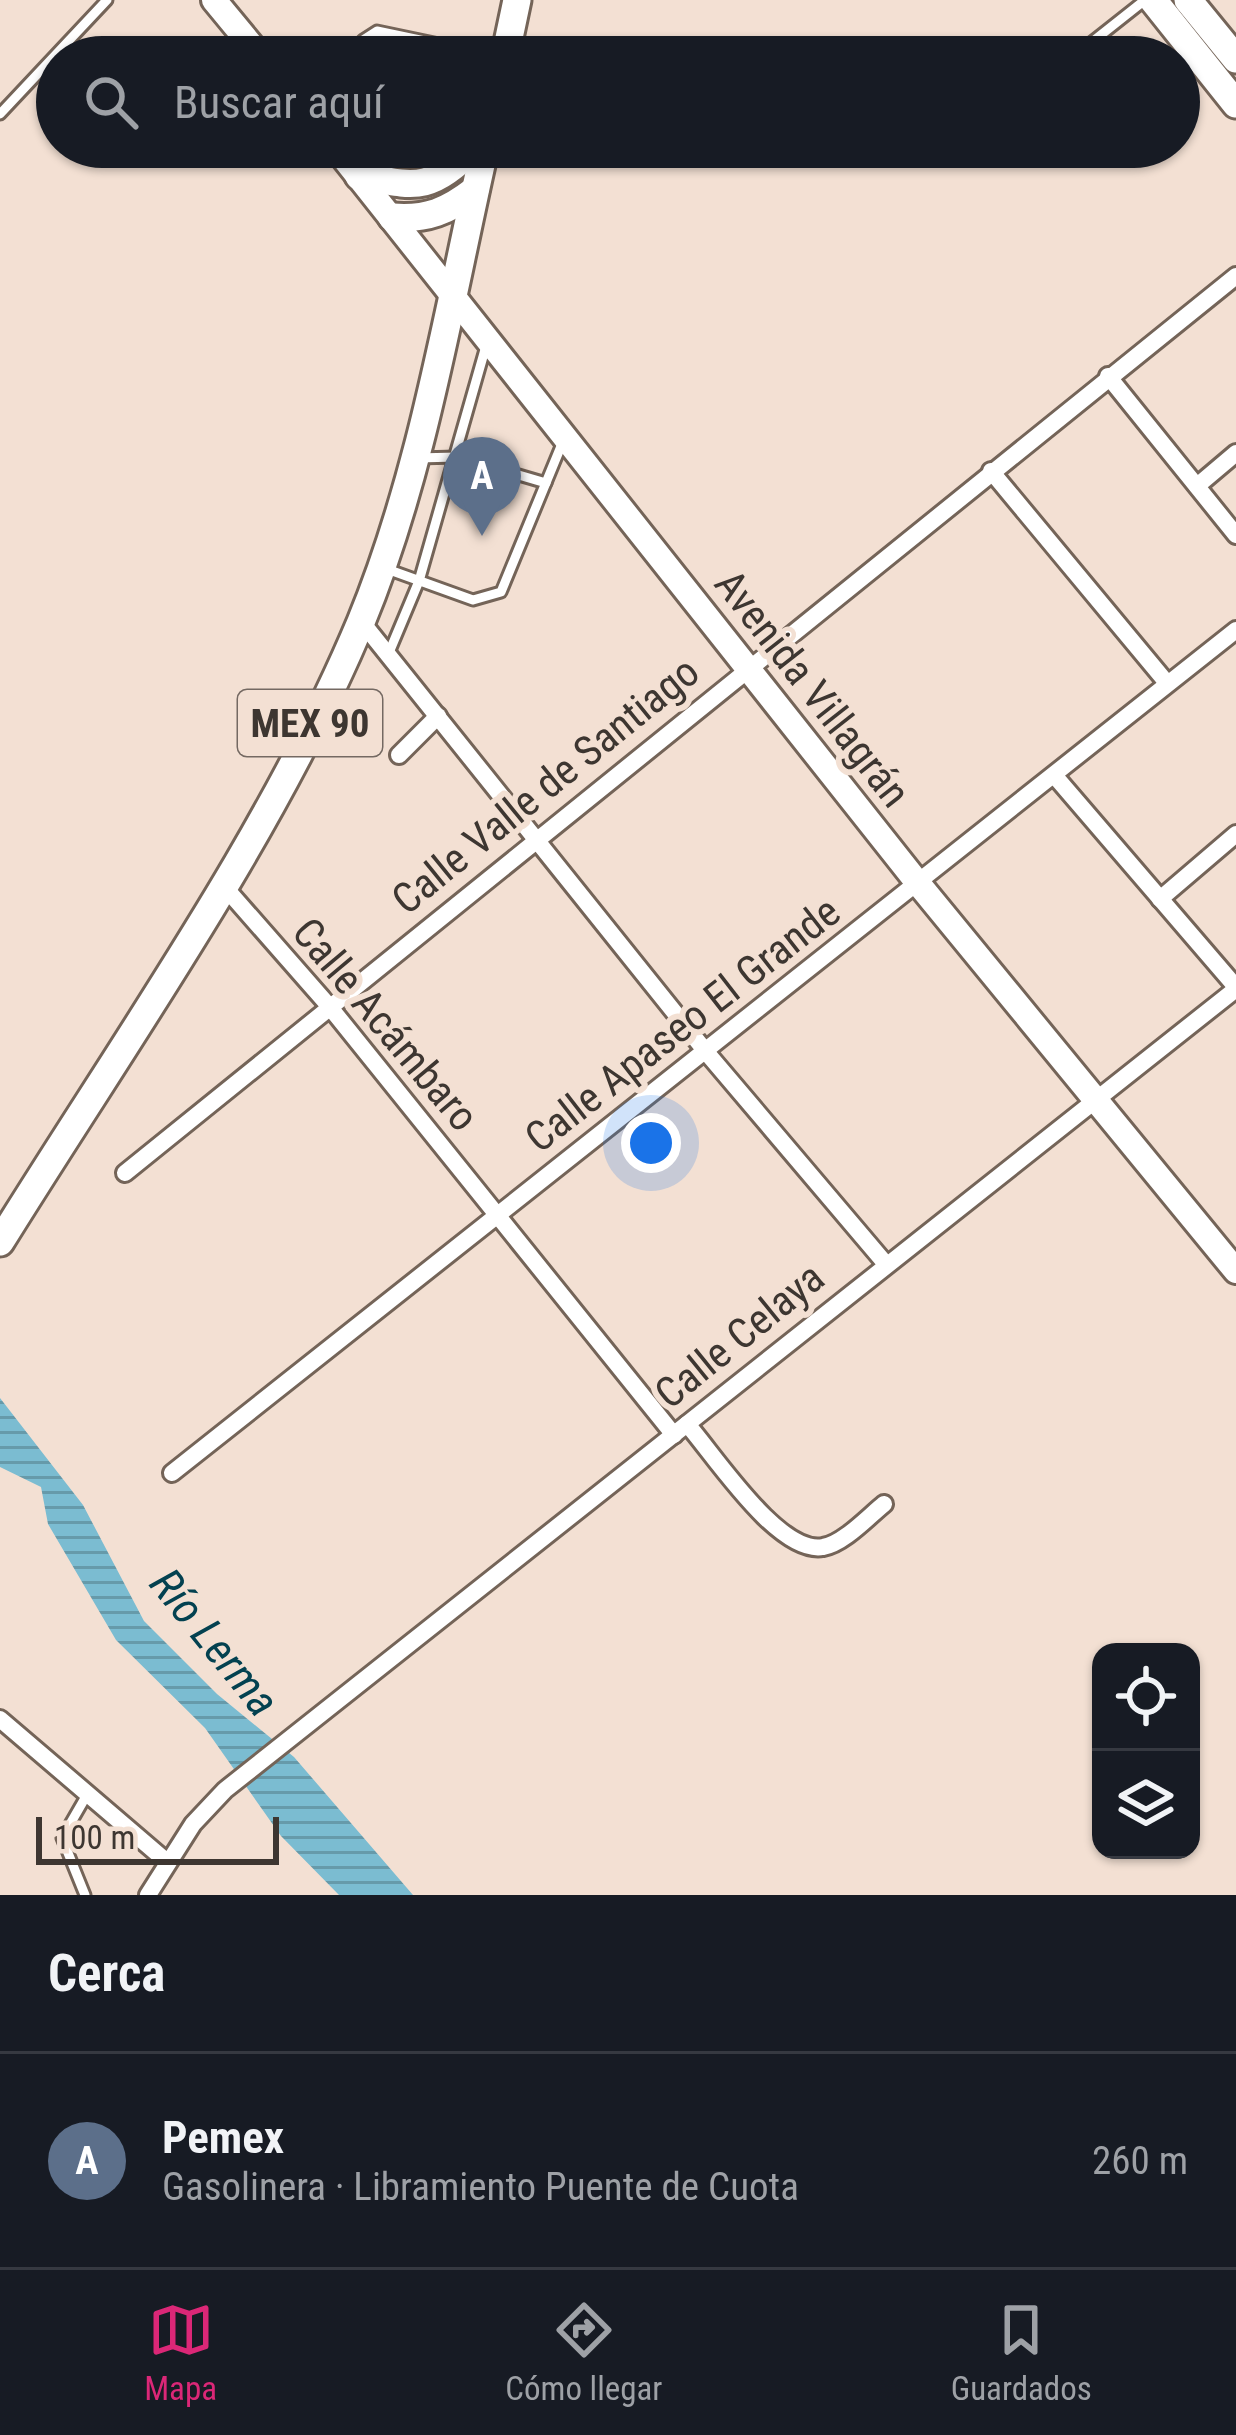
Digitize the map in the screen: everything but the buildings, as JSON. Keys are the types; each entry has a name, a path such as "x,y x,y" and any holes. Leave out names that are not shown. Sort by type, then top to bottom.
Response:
{"main road":[{"path":"509,36 518,0"},
{"path":"1149,0 1179,36"},
{"path":"1188,0 1236,59"},
{"path":"1200,61 1236,104"},
{"path":"359,176 417,187 452,168"},
{"name":"MEX 90","path":"0,1242 222,884 361,621 413,458 480,168"},
{"path":"392,217 421,219 453,207 475,190"}],"street":[{"path":"214,0 244,36"},
{"name":"Avenida Villagrán","path":"352,168 917,882 1236,1271"},
{"name":"Calle Valle de Santiago","path":"125,1173 1236,276"},
{"path":"1108,376 1236,535"},
{"path":"1197,486 1236,454"},
{"path":"991,471 1167,683"},
{"path":"361,621 707,1053 885,1263"},
{"name":"Calle Apaseo El Grande","path":"172,1473 1236,630"},
{"path":"399,755 438,716"},
{"path":"1054,775 1236,988"},
{"path":"1160,899 1236,834"},
{"name":"Calle Acámbaro","path":"222,884 681,1429 781,1534 802,1548 828,1547 884,1504"},
{"name":"Calle Celaya","path":"148,1895 166,1861 226,1790 1236,988"},
{"path":"0,1719 166,1861"}],"lane":[{"path":"73,36 107,0"},
{"path":"1101,36 1149,0"},
{"path":"369,36 377,31 401,36"},
{"path":"0,114 36,76"},
{"path":"388,655 419,581 488,337"},
{"path":"379,566 473,600 501,592 566,436"},
{"path":"413,458 457,457 546,483"},
{"path":"85,1895 62,1838 89,1792"}],"water":[{"path":"0,1398 83,1505 144,1621 217,1694 294,1757 413,1895 339,1895 281,1836 205,1728 116,1640 48,1524 41,1487 0,1467"}],"place":[{"name":"Pemex","path":"482,536"}],"water label":[{"name":"Río Lerma","path":"215,1642"}]}
